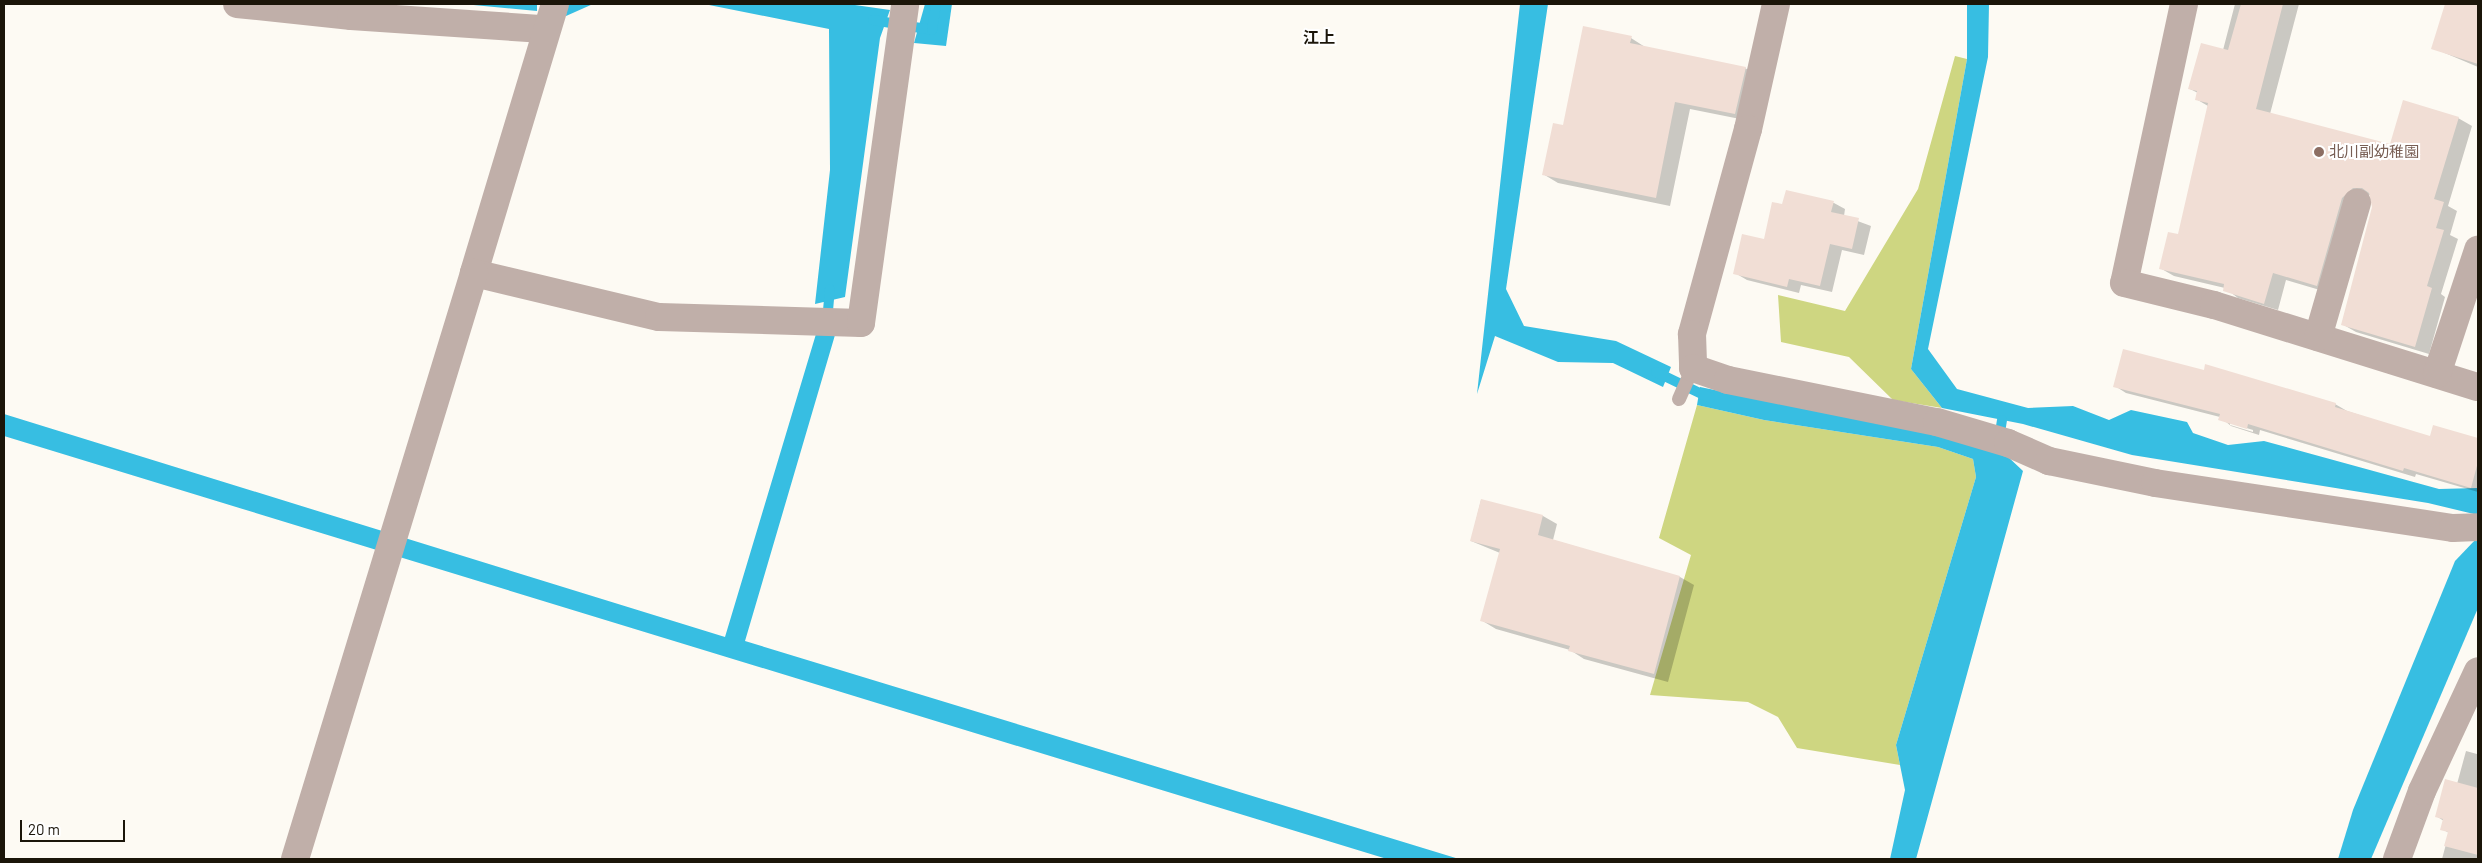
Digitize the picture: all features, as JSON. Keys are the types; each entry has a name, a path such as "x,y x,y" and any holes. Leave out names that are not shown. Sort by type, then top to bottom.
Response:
{"street":[{"path":"236,4 351,16 550,16 474,273 295,859"},
{"path":"1776,4 1748,129 1692,334 1690,372 1937,422 1999,440 2049,461 2155,483 2453,528 2478,527"},
{"path":"2184,4 2124,284 2214,305 2478,387"},
{"path":"474,273 659,317 861,323 903,20"},
{"path":"2318,337 2357,203"},
{"path":"2437,374 2478,250"},
{"path":"2396,859 2422,791 2478,671"}],"lane":[{"path":"1679,399 1690,372"}],"green space":[{"path":"1955,56 1967,59 1911,369 1942,408 1893,400 1849,357 1781,342 1778,295 1845,311 1918,189"},
{"path":"1697,405 1764,420 1938,447 1973,459 1976,477 1896,745 1900,765 1797,748 1778,717 1748,702 1650,695 1691,555 1659,538"}],"water":[{"path":"463,4 537,4 537,11"},
{"path":"567,4 593,4 566,16"},
{"path":"704,4 848,4 890,10 880,38 845,297 815,304 830,170 829,29"},
{"path":"925,4 952,4 946,46 914,43"},
{"path":"1520,4 1548,4 1506,289 1524,326 1616,341 1671,367 1663,387 1613,363 1558,362 1495,336 1477,394"},
{"path":"1967,4 1989,4 1988,57 1928,349 1957,389 2028,408 2073,406 2109,420 2131,410 2187,422 2193,433 2228,445 2264,441 2439,489 2478,488 2478,515 2428,503 2132,455 2023,424 1942,408 1911,369 1967,59"},
{"path":"816,334 835,335 745,641 1459,859 1387,859 4,436 4,414 725,637"},
{"path":"1700,387 1933,434 2005,454 2023,471 1916,859 1890,859 1905,790 1896,745 1976,477 1973,459 1938,447 1764,420 1697,405"},
{"path":"2477,538 2478,608 2371,859 2338,859 2353,810 2455,561"}],"building":[{"path":"2241,4 2283,4 2256,109 2390,144 2403,100 2459,117 2434,199 2444,202 2436,228 2444,230 2427,286 2432,288 2415,347 2341,325 2372,207 2369,193 2362,188 2353,188 2342,198 2317,286 2273,273 2264,304 2223,291 2224,284 2159,269 2168,232 2178,234 2208,103 2195,100 2197,91 2188,89 2201,43 2228,50"},
{"path":"2445,4 2478,4 2478,64 2431,49"},
{"path":"1583,26 1632,36 1630,43 1746,67 1735,114 1675,102 1656,198 1542,175 1553,123 1563,125"},
{"path":"1786,190 1834,201 1831,212 1859,218 1852,249 1830,244 1820,286 1789,279 1787,287 1733,274 1742,234 1764,239 1772,202 1782,204"},
{"path":"2123,349 2204,370 2205,364 2336,403 2335,407 2430,436 2433,425 2478,438 2478,462 2471,488 2404,468 2403,471 2248,424 2247,429 2218,420 2220,414 2113,387"},
{"path":"1481,499 1543,515 1538,535 1680,576 1654,674 1568,651 1570,646 1480,621 1500,549 1470,541"},
{"path":"2445,779 2478,788 2478,855 2444,846 2448,832 2440,830 2443,819 2435,817"}],"waterway":[{"path":"873,20 932,30 936,4"},
{"path":"827,322 830,289"},
{"path":"1656,372 1710,398"},
{"path":"1999,439 2002,420"}],"place":[{"name":"北川副幼稚園","path":"2319,152"}],"district":[{"name":"江上","path":"1319,37"}]}
